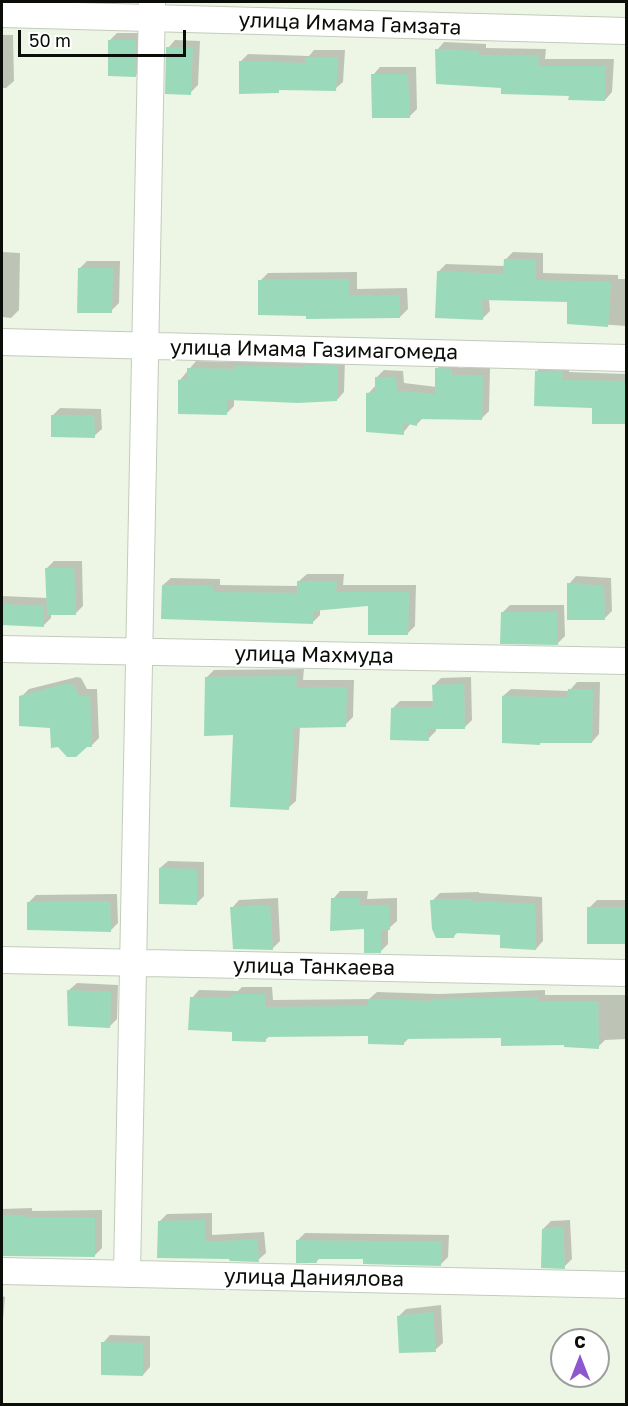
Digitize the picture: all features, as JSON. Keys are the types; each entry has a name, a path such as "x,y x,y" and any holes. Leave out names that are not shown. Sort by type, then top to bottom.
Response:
{"street":[{"name":"улица Имама Гамзата","path":"2,14 152,10 627,31"},
{"path":"127,1274 152,10"},
{"name":"улица Имама Газимагомеда","path":"2,342 627,358"},
{"name":"улица Махмуда","path":"2,649 627,661"},
{"name":"улица Танкаева","path":"2,960 627,973"},
{"name":"улица Даниялова","path":"2,1271 627,1285"}],"building":[{"path":"108,40 136,40 136,77 108,76"},
{"path":"166,47 193,48 191,95 165,94"},
{"path":"435,49 479,51 479,55 539,56 538,66 606,66 605,101 568,100 569,96 501,94 501,88 436,84"},
{"path":"305,57 338,57 336,91 279,90 279,93 239,94 239,61 305,63"},
{"path":"371,74 408,74 410,118 372,118"},
{"path":"504,259 536,260 536,280 611,282 608,327 567,324 567,302 482,300 483,320 435,318 437,271 503,274"},
{"path":"78,268 113,268 112,313 77,313"},
{"path":"350,279 350,296 400,295 400,318 306,319 306,316 258,315 258,280"},
{"path":"304,365 338,366 337,401 298,403 227,400 227,415 178,414 178,380 187,379 187,368 235,369 235,366 304,367"},
{"path":"435,368 452,369 452,375 483,375 482,420 417,419 417,426 403,423 404,435 366,432 366,393 375,392 375,377 396,378 397,391 435,394"},
{"path":"535,371 563,371 562,380 626,381 625,424 592,424 592,408 534,406"},
{"path":"51,415 94,416 95,438 51,437"},
{"path":"45,568 74,568 76,615 47,615"},
{"path":"297,581 337,581 336,592 409,592 408,635 368,635 368,606 313,611 313,624 161,619 162,585 213,586 213,592 297,593"},
{"path":"567,583 604,586 605,620 567,620"},
{"path":"2,604 43,606 44,627 2,625"},
{"path":"501,612 557,612 558,645 500,644"},
{"path":"297,676 296,688 347,687 346,727 294,728 289,810 230,807 233,735 204,736 205,677"},
{"path":"65,684 74,685 79,696 90,696 92,747 87,747 76,757 67,757 58,747 51,748 50,728 19,726 19,696"},
{"path":"464,684 465,729 428,729 429,741 390,740 391,708 433,707 432,685"},
{"path":"568,689 593,689 592,743 540,743 540,745 502,743 502,696 567,698"},
{"path":"159,868 197,869 197,905 159,904"},
{"path":"331,898 360,898 360,906 390,905 390,930 381,930 381,953 364,953 364,929 330,931"},
{"path":"472,899 472,901 535,904 536,950 500,948 500,935 455,933 454,938 436,938 432,929 430,900"},
{"path":"110,901 111,932 27,930 27,902"},
{"path":"270,905 273,950 233,949 230,907"},
{"path":"587,907 627,907 627,944 587,944"},
{"path":"67,990 111,992 110,1028 68,1026"},
{"path":"232,994 265,994 265,1007 368,1006 368,999 432,1001 432,999 538,997 538,1002 598,1001 599,1049 564,1047 564,1045 501,1046 501,1038 404,1039 404,1045 368,1044 368,1036 266,1037 266,1042 232,1041 232,1032 188,1030 190,997 232,998"},
{"path":"2,1215 25,1215 25,1218 95,1217 95,1257 2,1256"},
{"path":"205,1220 205,1242 257,1239 259,1262 230,1261 229,1259 157,1258 158,1221"},
{"path":"563,1227 565,1269 541,1268 542,1229"},
{"path":"296,1240 442,1242 441,1266 363,1264 363,1259 316,1259 317,1263 296,1263"},
{"path":"433,1312 436,1352 399,1353 397,1316"},
{"path":"101,1342 143,1343 143,1376 101,1375"}]}
